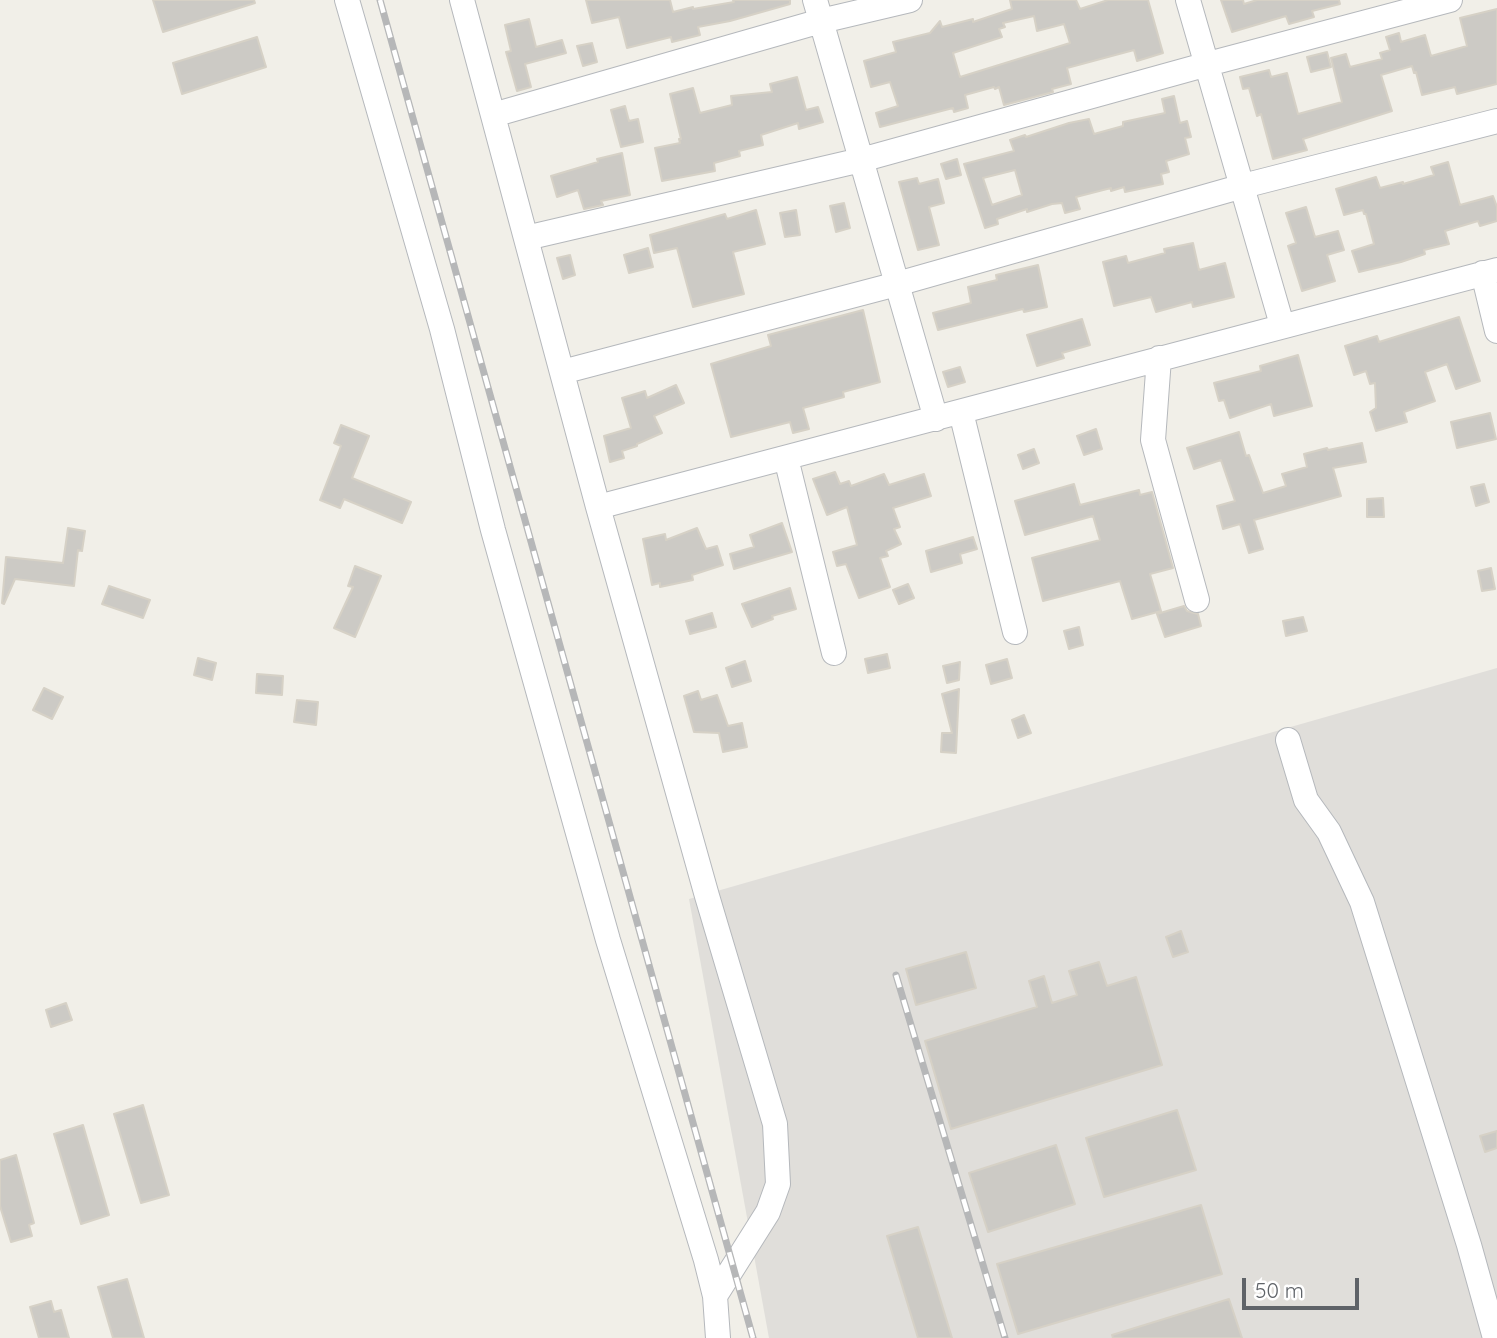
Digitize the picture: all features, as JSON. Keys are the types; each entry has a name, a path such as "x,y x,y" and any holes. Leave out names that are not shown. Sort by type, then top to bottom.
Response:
{"street":[{"path":"346,0 442,329 494,530 608,940 706,1260 715,1296 718,1338"},
{"path":"464,0 598,507 775,1124 778,1184 768,1212 715,1296"},
{"path":"493,115 818,10 910,0"},
{"path":"1188,0 1282,325"},
{"path":"526,238 861,160 1450,0"},
{"path":"818,10 936,419"},
{"path":"562,372 897,284 1242,186 1497,121"},
{"path":"598,507 1490,271 1497,331"},
{"path":"1159,358 1153,440 1197,600"},
{"path":"961,412 1016,632"},
{"path":"786,458 834,653"},
{"path":"1288,740 1306,800 1329,832 1362,902 1469,1245 1495,1338"}],"shaded area":[{"path":"1497,668 1497,1338 769,1338 689,899"}],"building":[{"path":"153,0 254,0 255,3 163,32"},
{"path":"586,0 670,0 673,12 734,2 733,0 790,0 790,4 698,27 700,35 672,42 671,37 627,48 619,17 592,23"},
{"path":"1010,0 1076,0 1080,9 1108,0 1148,0 1163,53 1137,61 1134,50 1067,68 1071,84 1052,89 1053,92 1004,105 999,87 994,87 965,95 968,108 954,112 953,108 880,127 876,113 898,106 890,82 871,87 864,61 896,52 893,42 930,33 940,21 942,27 973,19 973,22 1012,9","holes":["1034,16 1037,31 1064,24 1070,43 960,77 953,53 1002,37 999,29 1005,27 1003,23"]},
{"path":"1221,0 1243,0 1244,4 1257,0 1339,0 1340,4 1312,11 1314,17 1289,24 1286,16 1232,32"},
{"path":"1497,9 1497,84 1457,94 1455,87 1422,95 1412,66 1381,75 1392,111 1303,139 1307,150 1273,159 1261,114 1257,116 1249,88 1243,89 1240,77 1269,70 1271,77 1287,73 1298,114 1342,102 1331,58 1346,54 1350,67 1382,59 1380,53 1390,50 1386,37 1399,33 1401,42 1425,35 1431,56 1467,46 1460,18"},
{"path":"529,19 536,47 562,40 566,53 525,64 531,87 517,91 506,52 511,51 505,25"},
{"path":"257,37 266,67 182,94 173,63"},
{"path":"592,43 597,62 583,66 577,46"},
{"path":"1327,52 1331,67 1311,72 1307,57"},
{"path":"797,77 806,110 818,107 823,122 799,129 798,123 761,135 763,145 739,151 740,156 714,163 715,171 662,181 655,148 680,143 681,139 670,94 693,88 700,113 732,105 731,96 772,92 770,84"},
{"path":"1174,96 1180,123 1187,121 1191,137 1185,138 1189,154 1166,161 1169,172 1161,174 1163,184 1125,192 1124,187 1111,191 1111,188 1076,197 1080,209 1065,213 1062,203 1027,212 1027,209 997,219 998,224 985,228 964,164 1014,151 1010,140 1069,123 1089,119 1094,134 1123,126 1123,122 1165,113 1162,99","holes":["1015,170 1022,195 992,205 983,178"]},
{"path":"625,106 629,121 638,119 643,142 621,147 611,110"},
{"path":"622,153 630,195 601,201 603,205 584,209 578,190 557,197 551,176"},
{"path":"957,159 961,175 946,179 941,164"},
{"path":"1448,162 1460,205 1493,196 1497,207 1497,221 1480,226 1478,221 1445,231 1449,244 1424,250 1425,254 1401,262 1359,272 1352,251 1374,244 1366,214 1363,210 1344,215 1336,189 1376,177 1380,188 1403,184 1434,175 1431,167"},
{"path":"917,178 919,184 938,179 944,203 929,207 939,245 918,250 899,182"},
{"path":"844,203 850,228 836,232 830,206"},
{"path":"1306,207 1315,237 1338,231 1344,250 1327,255 1335,281 1302,291 1288,246 1296,243 1286,213"},
{"path":"756,210 765,244 733,252 744,294 693,307 677,248 654,253 650,235 725,214 727,219"},
{"path":"796,210 800,235 785,237 780,213"},
{"path":"1193,243 1199,270 1225,263 1234,297 1193,307 1192,302 1156,312 1151,297 1114,306 1103,262 1126,256 1128,263 1165,253 1164,249"},
{"path":"648,248 653,267 629,273 624,255"},
{"path":"570,255 575,275 563,279 557,258"},
{"path":"1038,265 1047,307 1024,312 1023,309 938,330 933,313 971,303 968,287 997,280 996,275"},
{"path":"863,310 880,382 843,392 844,397 803,408 809,429 793,433 790,422 731,437 711,364 771,346 768,335"},
{"path":"1459,317 1480,381 1456,389 1447,364 1425,372 1435,401 1404,412 1407,422 1376,431 1370,412 1376,408 1375,383 1370,384 1366,371 1354,375 1345,346 1377,336 1379,342"},
{"path":"1082,319 1090,345 1062,353 1064,358 1037,366 1027,335"},
{"path":"1298,355 1312,406 1274,416 1271,404 1230,418 1224,400 1219,401 1214,383 1261,371 1260,366"},
{"path":"960,367 965,382 948,387 943,372"},
{"path":"676,385 684,403 654,416 662,433 622,451 624,458 610,462 604,436 631,428 622,398 645,391 647,398"},
{"path":"1490,413 1496,439 1457,448 1451,422"},
{"path":"341,425 369,436 352,478 411,502 402,523 344,499 340,508 320,500 341,446 334,443"},
{"path":"1096,429 1102,449 1084,455 1077,436"},
{"path":"1239,432 1246,456 1249,455 1263,493 1286,486 1282,474 1307,467 1304,454 1362,443 1366,462 1333,468 1341,496 1254,520 1263,549 1249,553 1240,524 1223,529 1217,506 1235,501 1221,460 1194,469 1187,448"},
{"path":"1034,449 1039,463 1023,469 1018,455"},
{"path":"835,472 840,484 849,481 851,486 884,474 889,485 924,474 931,496 893,508 900,527 894,529 901,544 886,551 888,556 880,558 890,587 859,598 846,564 837,566 833,552 857,545 847,507 827,515 813,479"},
{"path":"1074,484 1080,505 1139,490 1140,495 1152,492 1173,568 1150,574 1161,611 1132,619 1120,581 1043,601 1032,558 1100,540 1093,516 1025,535 1015,501"},
{"path":"1484,484 1489,502 1476,506 1471,487"},
{"path":"1383,498 1384,517 1367,517 1367,499"},
{"path":"782,523 792,552 734,569 730,554 754,547 750,535"},
{"path":"68,528 85,531 82,551 78,550 74,586 15,579 4,604 2,603 6,557 63,563"},
{"path":"697,528 706,549 717,546 723,565 692,575 693,580 660,587 660,583 652,585 643,539 665,534 666,540"},
{"path":"973,537 977,549 960,554 962,563 931,572 926,551"},
{"path":"355,566 381,576 355,637 334,628 353,587 348,586"},
{"path":"1491,568 1495,589 1482,591 1478,571"},
{"path":"908,584 914,598 899,604 893,590"},
{"path":"109,586 150,600 143,618 102,604"},
{"path":"790,588 796,609 772,616 773,619 752,627 742,604"},
{"path":"1184,606 1187,611 1198,614 1201,626 1165,637 1157,614"},
{"path":"712,613 716,627 690,634 686,621"},
{"path":"1303,617 1307,631 1286,636 1283,621"},
{"path":"1079,627 1083,645 1069,649 1064,631"},
{"path":"887,654 890,668 868,673 865,659"},
{"path":"198,658 216,663 212,680 194,675"},
{"path":"1007,659 1012,678 991,684 986,665"},
{"path":"745,661 751,681 732,687 726,668"},
{"path":"960,662 959,680 947,683 943,666"},
{"path":"257,674 283,676 282,695 256,693"},
{"path":"44,688 63,697 52,719 33,710"},
{"path":"959,689 956,753 941,752 942,733 952,733 942,694"},
{"path":"698,691 701,700 717,695 728,726 742,723 747,747 723,752 719,733 694,732 684,696"},
{"path":"297,700 318,702 316,725 294,722"},
{"path":"1024,715 1031,733 1018,738 1012,720"},
{"path":"1181,931 1188,952 1173,957 1166,937"},
{"path":"966,952 976,988 916,1005 906,969"},
{"path":"1099,962 1107,986 1136,977 1162,1065 951,1129 925,1041 1037,1007 1029,981 1044,976 1052,1003 1077,995 1069,971"},
{"path":"66,1003 72,1020 51,1027 46,1010"},
{"path":"143,1105 169,1195 141,1203 114,1114"},
{"path":"1177,1110 1196,1170 1104,1197 1086,1138"},
{"path":"83,1125 109,1215 81,1224 54,1134"},
{"path":"1497,1131 1497,1148 1485,1152 1480,1136"},
{"path":"1056,1145 1075,1204 988,1232 969,1173"},
{"path":"16,1155 34,1223 29,1225 32,1236 11,1242 0,1206 0,1160"},
{"path":"1201,1205 1222,1274 1018,1334 997,1264"},
{"path":"918,1227 952,1338 918,1338 887,1236"},
{"path":"127,1279 144,1338 113,1338 98,1287"},
{"path":"1229,1299 1242,1338 1113,1338 1112,1335"},
{"path":"51,1301 54,1312 61,1310 69,1338 39,1338 30,1307"}],"railway":[{"path":"380,0 753,1338"},
{"path":"896,975 1005,1338"}]}
